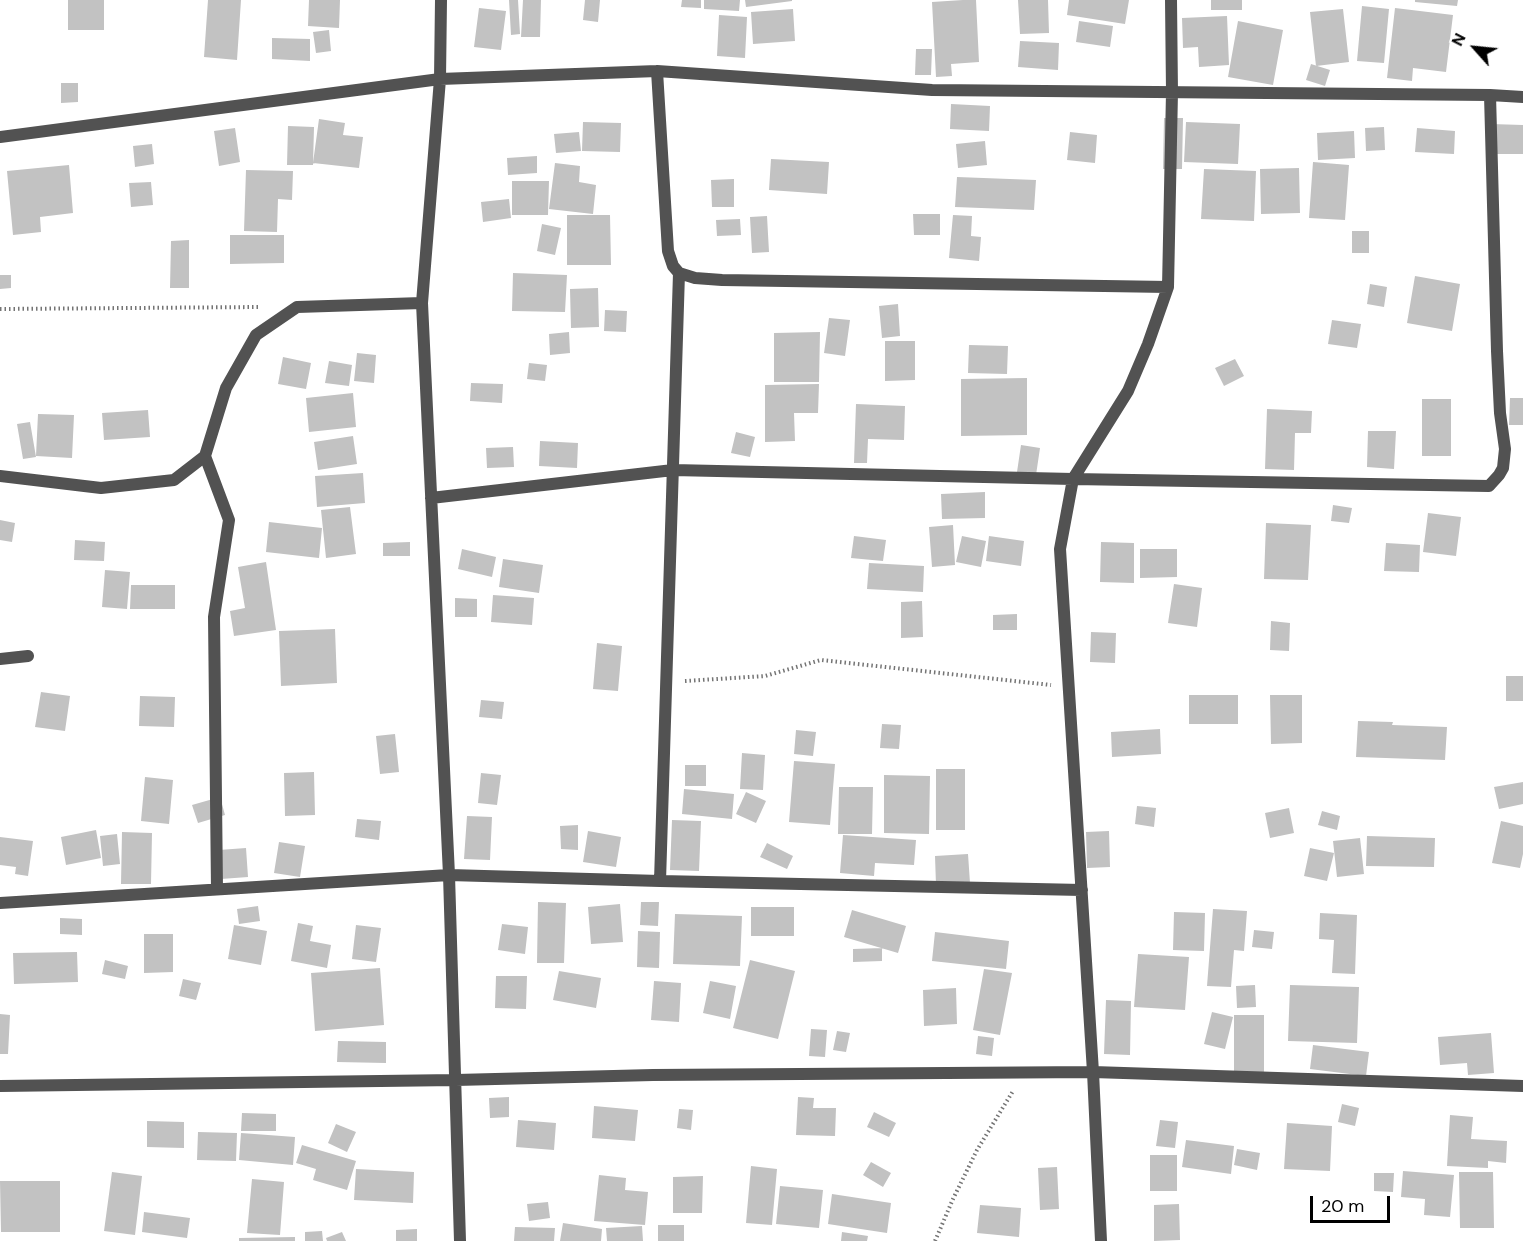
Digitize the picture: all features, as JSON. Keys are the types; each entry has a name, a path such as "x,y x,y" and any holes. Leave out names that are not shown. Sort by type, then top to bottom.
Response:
{"street":[{"path":"441,0 440,79 422,303 449,875 460,1241"},
{"path":"1101,1241 1093,1072 1060,549 1073,479 1128,392 1168,287 1172,0"},
{"path":"657,71 668,251 673,266 679,273 695,278 722,280 1168,287"},
{"path":"0,137 440,79 657,71 933,90 1523,97"},
{"path":"431,498 673,470 1489,486 1503,468 1505,449 1500,413 1497,351 1490,95"},
{"path":"660,881 679,273"},
{"path":"218,889 214,617 229,520 206,456 226,388 256,335 297,307 422,303"},
{"path":"0,476 101,488 174,480 206,456"},
{"path":"0,659 28,656"},
{"path":"0,903 449,875 1082,890"},
{"path":"0,1086 653,1075 1093,1072 1523,1086"}],"path":[{"path":"0,309 261,307"},
{"path":"666,682 765,676 821,660 1069,687"},
{"path":"935,1241 977,1150 1024,1073"}],"building":[{"path":"68,0 104,0 104,30 68,30"},
{"path":"208,0 241,0 237,60 204,57"},
{"path":"309,0 340,0 339,28 308,26"},
{"path":"509,0 518,0 520,34 511,35"},
{"path":"523,0 541,0 540,37 521,37"},
{"path":"585,0 600,0 598,22 583,20"},
{"path":"682,0 701,0 701,8 681,7"},
{"path":"704,0 740,0 739,11 704,9"},
{"path":"745,0 792,0 792,1 746,7"},
{"path":"976,0 979,62 951,64 952,76 936,77 932,2"},
{"path":"1018,0 1048,0 1049,33 1020,34"},
{"path":"1069,0 1129,0 1125,24 1067,15"},
{"path":"1211,0 1242,0 1242,10 1211,10"},
{"path":"1415,0 1458,0 1457,6 1415,2"},
{"path":"1362,6 1389,9 1384,63 1357,61"},
{"path":"479,8 506,11 501,50 474,47"},
{"path":"1395,8 1453,15 1446,72 1413,68 1412,81 1387,78"},
{"path":"793,9 795,41 753,44 751,12"},
{"path":"1343,9 1349,62 1316,66 1310,12"},
{"path":"719,15 747,17 745,58 717,56"},
{"path":"1227,16 1229,65 1199,67 1198,47 1183,48 1182,18"},
{"path":"1079,21 1113,26 1110,47 1076,42"},
{"path":"1238,21 1283,30 1273,85 1228,77"},
{"path":"329,30 331,51 316,53 313,32"},
{"path":"272,38 310,39 310,61 272,59"},
{"path":"1020,41 1059,43 1058,70 1018,67"},
{"path":"916,49 932,49 931,75 915,75"},
{"path":"1311,64 1330,70 1325,86 1306,80"},
{"path":"61,83 78,83 78,102 61,103"},
{"path":"951,104 990,106 989,131 950,129"},
{"path":"1164,118 1183,118 1182,169 1163,169"},
{"path":"319,119 345,123 343,135 363,137 359,168 313,163"},
{"path":"583,122 621,123 620,152 582,151"},
{"path":"1186,122 1240,124 1238,164 1184,162"},
{"path":"1491,124 1523,125 1523,154 1491,154"},
{"path":"288,126 314,127 313,165 287,165"},
{"path":"1384,127 1385,150 1366,151 1365,128"},
{"path":"235,128 240,162 219,166 214,131"},
{"path":"1417,128 1455,131 1454,154 1415,152"},
{"path":"1354,131 1355,158 1318,160 1317,133"},
{"path":"579,132 581,151 556,153 554,134"},
{"path":"1070,132 1097,135 1095,163 1067,160"},
{"path":"985,141 987,165 958,168 956,144"},
{"path":"152,144 154,164 135,167 133,146"},
{"path":"537,156 537,173 508,175 507,158"},
{"path":"771,159 829,162 827,194 769,190"},
{"path":"1313,162 1349,165 1345,220 1309,218"},
{"path":"555,163 580,166 579,182 596,185 593,214 549,209"},
{"path":"69,165 73,213 40,217 41,232 13,235 7,171"},
{"path":"1299,168 1300,213 1261,214 1260,169"},
{"path":"1204,169 1256,171 1254,221 1201,219"},
{"path":"246,170 293,171 292,200 278,199 277,232 244,231"},
{"path":"957,177 1036,180 1034,210 955,207"},
{"path":"734,179 734,207 712,207 711,180"},
{"path":"512,181 549,181 548,215 512,215"},
{"path":"151,182 153,205 131,207 129,183"},
{"path":"509,199 511,218 483,222 481,202"},
{"path":"913,214 940,214 940,235 914,235"},
{"path":"567,215 610,215 611,265 567,265"},
{"path":"953,215 972,216 971,236 981,237 979,261 949,258"},
{"path":"767,216 769,252 752,253 750,217"},
{"path":"740,219 741,235 717,236 716,220"},
{"path":"542,224 561,228 555,255 537,251"},
{"path":"1352,231 1369,231 1369,253 1352,253"},
{"path":"230,235 284,235 284,263 230,264"},
{"path":"189,240 189,288 170,288 171,241"},
{"path":"513,273 567,275 565,312 512,311"},
{"path":"0,275 11,275 11,288 0,289"},
{"path":"1415,276 1460,284 1452,331 1407,323"},
{"path":"1370,284 1387,287 1384,307 1367,304"},
{"path":"598,288 599,327 571,328 570,289"},
{"path":"898,304 900,336 882,338 879,306"},
{"path":"605,310 627,311 626,332 604,331"},
{"path":"829,318 850,320 845,356 824,353"},
{"path":"1332,320 1361,324 1357,348 1328,344"},
{"path":"569,332 570,353 550,355 549,334"},
{"path":"820,332 819,382 774,382 774,333"},
{"path":"885,341 915,341 915,380 885,381"},
{"path":"969,345 1008,346 1007,374 968,373"},
{"path":"357,353 376,355 374,383 354,381"},
{"path":"283,357 311,363 306,389 278,384"},
{"path":"1235,359 1244,376 1224,386 1215,368"},
{"path":"329,361 352,365 349,386 325,383"},
{"path":"529,363 547,365 545,381 527,379"},
{"path":"1027,378 1027,435 961,436 961,379"},
{"path":"471,383 503,384 502,403 470,401"},
{"path":"819,384 818,413 794,413 795,441 765,442 765,385"},
{"path":"353,393 356,427 309,432 306,398"},
{"path":"1510,398 1523,398 1523,425 1509,425"},
{"path":"1422,399 1451,399 1451,456 1422,456"},
{"path":"856,404 905,406 904,440 868,439 867,463 854,463"},
{"path":"1267,409 1312,411 1311,433 1295,433 1294,470 1265,469"},
{"path":"148,410 150,437 104,440 102,413"},
{"path":"38,414 74,415 72,458 36,456"},
{"path":"30,422 36,457 23,459 17,424"},
{"path":"1368,431 1396,431 1394,469 1367,467"},
{"path":"736,432 755,437 750,457 731,453"},
{"path":"353,436 357,464 318,470 314,442"},
{"path":"540,441 578,443 577,468 539,466"},
{"path":"1021,445 1040,448 1036,475 1017,472"},
{"path":"513,447 514,467 487,468 486,448"},
{"path":"363,473 365,503 317,507 315,476"},
{"path":"985,492 985,518 942,519 941,494"},
{"path":"1333,505 1352,508 1349,523 1331,521"},
{"path":"350,507 356,554 326,558 321,510"},
{"path":"1428,513 1461,517 1456,556 1423,552"},
{"path":"0,520 15,523 12,542 0,540"},
{"path":"269,522 322,528 319,558 266,552"},
{"path":"1266,523 1311,525 1308,580 1264,579"},
{"path":"953,525 955,565 932,567 929,527"},
{"path":"854,536 886,540 883,561 851,558"},
{"path":"962,536 986,541 981,567 956,562"},
{"path":"989,536 1024,541 1021,566 986,561"},
{"path":"75,540 105,542 104,561 74,560"},
{"path":"410,542 410,556 383,556 383,543"},
{"path":"1101,542 1134,543 1134,583 1100,582"},
{"path":"1386,543 1420,545 1419,572 1384,571"},
{"path":"462,549 496,557 492,577 458,569"},
{"path":"1140,549 1177,549 1177,577 1140,578"},
{"path":"503,559 543,565 539,593 499,587"},
{"path":"266,562 276,630 234,636 230,611 245,608 238,567"},
{"path":"869,563 924,566 923,592 867,589"},
{"path":"105,570 130,572 127,609 102,607"},
{"path":"1174,584 1202,588 1197,627 1168,623"},
{"path":"131,585 175,585 175,609 130,609"},
{"path":"493,595 534,598 532,625 491,622"},
{"path":"455,598 477,599 477,617 455,617"},
{"path":"922,601 923,637 901,638 901,602"},
{"path":"1017,614 1017,630 993,630 993,615"},
{"path":"1271,621 1290,623 1289,651 1270,650"},
{"path":"335,629 337,683 281,686 279,631"},
{"path":"1091,632 1116,633 1115,663 1090,662"},
{"path":"597,643 622,646 618,691 593,689"},
{"path":"1506,676 1523,676 1523,701 1506,701"},
{"path":"41,692 70,696 65,731 35,727"},
{"path":"1189,695 1238,695 1238,724 1189,724"},
{"path":"1270,695 1302,695 1302,743 1271,744"},
{"path":"140,696 175,697 174,727 139,726"},
{"path":"481,700 504,702 502,719 479,717"},
{"path":"1358,721 1447,727 1445,760 1356,757"},
{"path":"882,724 901,725 899,749 880,748"},
{"path":"1160,729 1161,754 1112,757 1111,732"},
{"path":"796,730 816,732 813,756 794,754"},
{"path":"395,734 399,772 380,774 376,736"},
{"path":"742,753 765,755 763,790 740,789"},
{"path":"794,761 835,764 830,825 789,822"},
{"path":"685,765 706,765 706,786 685,786"},
{"path":"936,769 965,769 965,830 936,830"},
{"path":"314,772 315,815 285,816 284,773"},
{"path":"481,773 501,775 497,805 478,803"},
{"path":"884,775 930,776 929,834 884,833"},
{"path":"145,777 173,780 169,824 141,821"},
{"path":"1523,782 1523,804 1499,809 1494,787"},
{"path":"839,787 873,787 872,834 838,834"},
{"path":"684,789 734,794 732,819 682,814"},
{"path":"746,792 766,801 756,823 736,814"},
{"path":"220,797 225,815 198,823 192,805"},
{"path":"1137,806 1156,808 1154,827 1135,824"},
{"path":"1289,808 1294,833 1270,838 1265,813"},
{"path":"1322,811 1340,816 1337,830 1318,825"},
{"path":"467,816 492,817 490,860 464,859"},
{"path":"357,819 381,821 379,840 355,837"},
{"path":"672,820 701,821 699,871 670,870"},
{"path":"1501,821 1523,826 1523,854 1520,868 1492,863"},
{"path":"578,825 578,850 561,849 560,826"},
{"path":"96,830 101,858 66,865 61,837"},
{"path":"588,831 621,837 616,867 583,862"},
{"path":"1109,831 1110,867 1087,868 1086,832"},
{"path":"122,832 152,833 151,884 121,884"},
{"path":"117,834 120,864 103,866 100,836"},
{"path":"843,835 916,840 914,865 875,863 874,876 840,873"},
{"path":"1367,836 1435,838 1434,867 1366,866"},
{"path":"0,837 33,841 28,876 15,874 16,867 0,865"},
{"path":"1360,838 1364,874 1337,877 1333,841"},
{"path":"279,842 305,846 300,877 274,873"},
{"path":"767,843 793,856 787,869 760,857"},
{"path":"246,848 248,877 221,879 219,850"},
{"path":"1310,848 1334,853 1327,881 1304,876"},
{"path":"968,854 970,883 936,885 935,856"},
{"path":"538,902 566,903 564,963 537,963"},
{"path":"641,902 659,902 658,926 640,925"},
{"path":"620,904 623,942 591,944 588,907"},
{"path":"258,906 260,921 239,924 237,909"},
{"path":"751,907 794,907 794,936 751,936"},
{"path":"1213,909 1247,911 1244,951 1234,950 1231,987 1207,986"},
{"path":"852,910 906,926 898,953 844,937"},
{"path":"1174,912 1205,913 1204,951 1173,950"},
{"path":"1320,913 1357,915 1355,974 1332,973 1334,940 1319,939"},
{"path":"675,914 742,916 740,966 673,964"},
{"path":"60,918 82,919 82,935 60,934"},
{"path":"298,923 313,926 310,941 331,945 327,968 291,961"},
{"path":"502,924 528,927 525,954 498,950"},
{"path":"234,925 267,931 261,965 228,959"},
{"path":"356,925 381,928 376,962 352,959"},
{"path":"1254,930 1274,932 1272,949 1252,947"},
{"path":"638,931 660,932 659,968 637,967"},
{"path":"935,932 1009,941 1006,969 932,961"},
{"path":"144,934 173,934 173,972 144,973"},
{"path":"882,948 882,961 853,962 853,949"},
{"path":"77,952 78,982 14,984 13,953"},
{"path":"1138,954 1189,957 1185,1010 1134,1007"},
{"path":"105,960 128,966 125,979 102,974"},
{"path":"750,960 795,971 778,1039 733,1028"},
{"path":"380,968 384,1025 315,1031 311,973"},
{"path":"984,969 1012,973 1000,1035 973,1030"},
{"path":"559,971 601,978 596,1008 553,1000"},
{"path":"496,976 527,976 526,1009 495,1008"},
{"path":"183,979 201,983 196,1000 179,996"},
{"path":"654,981 681,983 679,1022 651,1020"},
{"path":"710,981 736,986 730,1019 703,1013"},
{"path":"1255,985 1256,1007 1237,1008 1236,986"},
{"path":"1290,985 1359,987 1357,1043 1288,1041"},
{"path":"956,988 957,1024 924,1026 923,990"},
{"path":"1106,1000 1131,1001 1130,1055 1104,1054"},
{"path":"1212,1012 1233,1017 1225,1049 1204,1044"},
{"path":"0,1014 10,1015 8,1054 0,1054"},
{"path":"1234,1015 1264,1015 1264,1072 1234,1072"},
{"path":"811,1029 827,1030 825,1057 809,1056"},
{"path":"837,1031 850,1033 846,1052 833,1050"},
{"path":"1491,1033 1494,1073 1468,1075 1467,1063 1440,1065 1438,1037"},
{"path":"978,1036 994,1038 992,1056 976,1054"},
{"path":"338,1041 386,1042 386,1063 337,1062"},
{"path":"1313,1045 1369,1052 1366,1076 1310,1069"},
{"path":"509,1097 509,1117 490,1118 489,1098"},
{"path":"798,1097 814,1098 813,1108 836,1108 835,1136 796,1135"},
{"path":"1342,1104 1359,1108 1355,1126 1338,1122"},
{"path":"594,1106 638,1110 635,1141 592,1138"},
{"path":"679,1109 693,1110 691,1130 677,1128"},
{"path":"874,1112 896,1123 889,1137 867,1127"},
{"path":"242,1113 276,1114 276,1131 241,1131"},
{"path":"1450,1115 1473,1117 1471,1139 1507,1141 1506,1163 1488,1161 1488,1168 1447,1166"},
{"path":"518,1120 556,1123 554,1150 516,1147"},
{"path":"1160,1120 1178,1122 1175,1148 1156,1146"},
{"path":"147,1121 184,1122 184,1148 147,1147"},
{"path":"1287,1123 1332,1126 1330,1171 1284,1169"},
{"path":"336,1124 356,1132 347,1152 328,1143"},
{"path":"198,1132 237,1133 236,1161 197,1160"},
{"path":"241,1133 295,1137 293,1165 239,1160"},
{"path":"1186,1140 1234,1146 1231,1174 1182,1167"},
{"path":"302,1145 356,1161 347,1190 313,1180 316,1169 296,1163"},
{"path":"1237,1149 1260,1153 1257,1170 1234,1165"},
{"path":"1150,1155 1177,1155 1177,1191 1150,1191"},
{"path":"871,1162 891,1173 883,1187 863,1175"},
{"path":"751,1166 777,1169 772,1225 746,1223"},
{"path":"1057,1167 1059,1209 1040,1210 1038,1168"},
{"path":"356,1169 414,1172 413,1203 354,1200"},
{"path":"1403,1171 1454,1175 1450,1217 1424,1215 1425,1199 1401,1197"},
{"path":"112,1172 142,1176 135,1235 104,1231"},
{"path":"1459,1172 1493,1172 1494,1228 1460,1228"},
{"path":"1374,1173 1394,1173 1393,1192 1374,1191"},
{"path":"599,1175 626,1178 625,1190 648,1192 645,1225 594,1221"},
{"path":"703,1176 702,1213 673,1213 673,1177"},
{"path":"252,1179 284,1182 280,1235 247,1233"},
{"path":"0,1181 60,1181 60,1232 1,1232"},
{"path":"780,1186 823,1190 819,1228 776,1224"},
{"path":"832,1194 891,1203 887,1233 828,1224"},
{"path":"548,1202 550,1218 529,1221 527,1204"},
{"path":"1179,1204 1180,1240 1154,1241 1154,1205"},
{"path":"980,1205 1021,1208 1019,1237 977,1233"},
{"path":"144,1212 190,1218 187,1238 142,1232"},
{"path":"563,1223 602,1229 601,1241 560,1241"},
{"path":"658,1225 684,1225 684,1241 658,1241"},
{"path":"642,1226 643,1241 607,1241 606,1228"},
{"path":"515,1227 555,1228 554,1241 514,1241"},
{"path":"417,1229 417,1241 396,1241 396,1230"},
{"path":"322,1231 323,1241 305,1241 305,1232"},
{"path":"342,1232 346,1241 327,1241 326,1238"},
{"path":"842,1232 868,1236 867,1241 841,1241"},
{"path":"295,1237 295,1241 239,1241 239,1238"}]}
